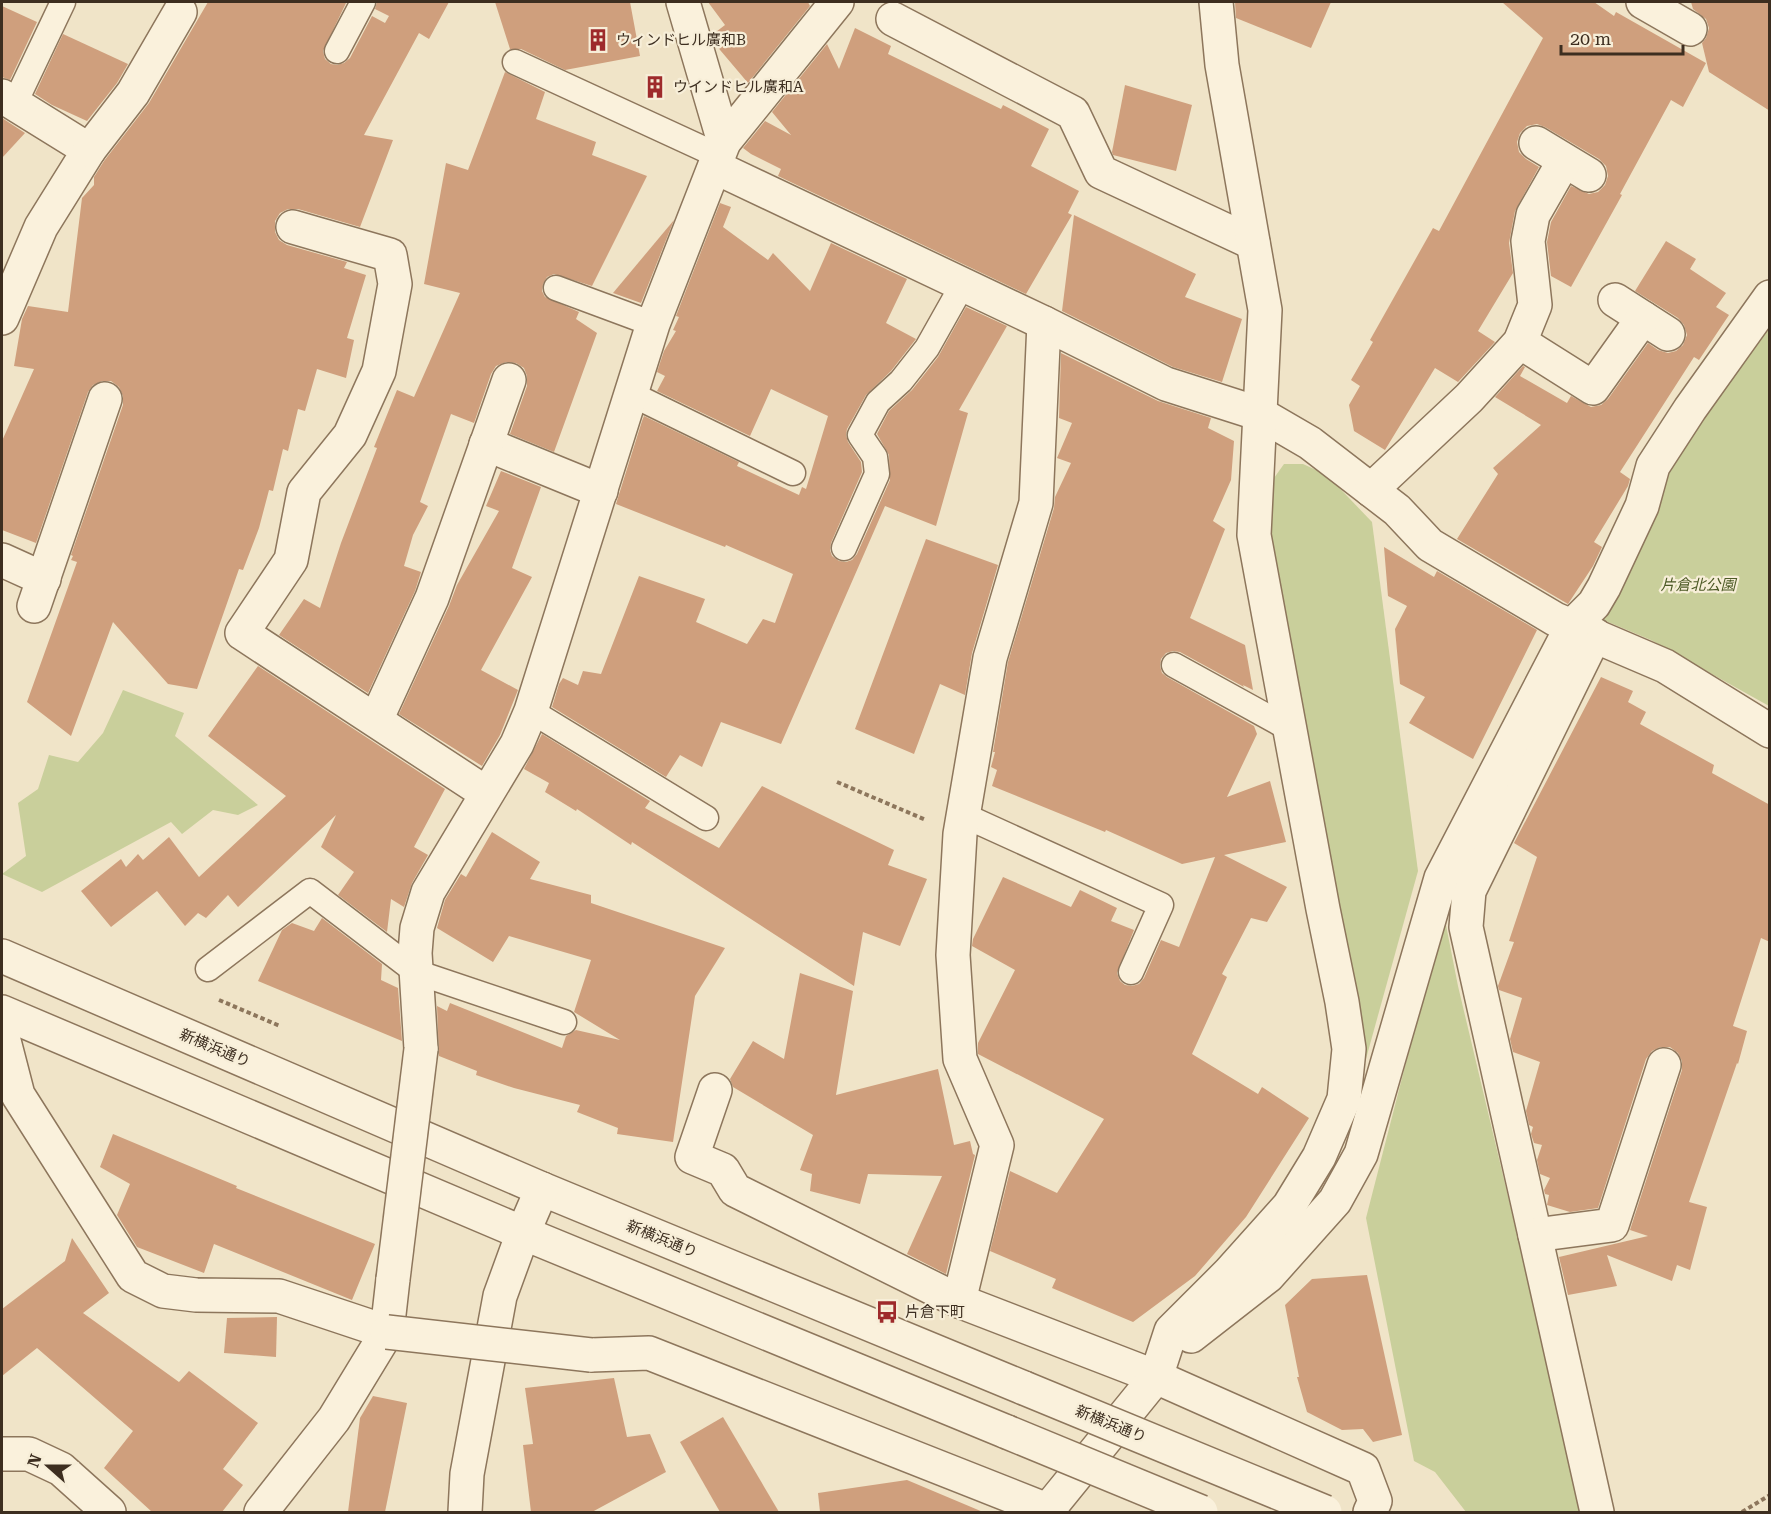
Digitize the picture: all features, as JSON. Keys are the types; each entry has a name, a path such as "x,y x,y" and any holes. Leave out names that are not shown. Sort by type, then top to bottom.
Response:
{"street":[{"path":"683,2 720,155 963,284 1166,384 1260,414 1310,443 1397,510 1430,545 1555,619 1665,666 1770,731"},
{"path":"261,1512 334,1419 387,1332 421,1049 415,953 417,928 428,892 517,744 531,711 653,324 720,155 837,2"},
{"path":"1159,1368 1171,1331 1229,1273 1289,1206 1319,1157 1344,1099 1349,1049 1254,535 1265,310 1222,65 1216,2"},
{"path":"1658,5 1690,29"},
{"path":"2,318 41,227 89,150 133,93 180,12"},
{"path":"893,19 1073,113 1101,172 1253,243"},
{"path":"8,101 89,150"},
{"path":"1371,490 1469,398 1520,342 1535,305 1528,241 1533,215 1576,168 1536,143"},
{"path":"293,227 390,255 395,284 379,371 350,435 304,492 291,560 242,633 486,793"},
{"path":"1597,1512 1466,927 1469,891 1594,604 1642,506 1653,466 1770,297"},
{"path":"1520,342 1593,388 1656,326 1615,300"},
{"path":"959,1301 997,1146 960,1059 953,955 961,825 990,658 1036,503 1044,323"},
{"path":"376,720 432,598 509,380"},
{"path":"2,560 39,592 105,399"},
{"path":"486,444 601,491"},
{"path":"2,1033 18,1095 133,1276 163,1291 196,1295 279,1296 387,1332 591,1355 650,1353 1047,1512 1159,1368 1268,1276 1335,1201 1361,1154 1441,878 1583,631"},
{"name":"新横浜通り","path":"2,956 542,1189 1325,1512"},
{"path":"2,1012 522,1233 1201,1512"},
{"path":"1535,1235 1612,1225 1664,1065"},
{"path":"715,1090 692,1157 723,1170 735,1190 959,1301 1159,1368 1363,1469 1375,1501 1370,1512"},
{"path":"465,1512 467,1474 500,1296 522,1233 542,1189"},
{"path":"2,1454 29,1454 61,1469 109,1512"}],"lane":[{"path":"8,101 63,2"},
{"path":"337,51 363,2"},
{"path":"515,62 720,155"},
{"path":"844,548 878,474 875,457 860,435 878,402 901,381 927,348 963,284"},
{"path":"556,288 653,324"},
{"path":"632,394 793,473"},
{"path":"1174,665 1290,729"},
{"path":"531,711 706,818"},
{"path":"961,825 1161,905 1131,972"},
{"path":"208,969 310,891 416,972 564,1022"}],"path":[{"path":"837,782 961,825"},
{"path":"1770,1232 1770,1254"},
{"path":"1742,1512 1770,1495"}],"green space":[{"name":"片倉北公園","path":"1769,320 1769,706 1651,640 1601,619 1664,471"},
{"path":"1284,464 1303,464 1327,475 1372,522 1418,871 1364,1066 1268,554 1274,478"},
{"path":"123,690 184,713 175,736 258,805 238,815 213,810 182,834 171,822 42,892 2,874 26,856 18,803 38,789 49,755 78,762 103,733"},
{"path":"1444,915 1458,986 1583,1512 1466,1512 1435,1472 1414,1461 1366,1218"}],"building":[{"path":"208,2 346,3 323,51 325,59 337,65 350,58 372,16 385,23 389,16 375,9 377,2 449,2 429,39 419,33 364,135 393,140 360,227 298,209 288,209 280,213 275,221 275,232 279,240 287,245 347,262 344,268 366,275 347,338 354,340 346,378 317,369 305,411 298,409 288,451 283,449 273,491 269,490 259,528 243,570 239,569 197,689 168,684 113,622 71,736 27,702 77,562 71,560 73,556 71,555 123,405 123,396 119,387 111,381 102,381 93,385 88,392 36,543 2,530 2,441 34,369 14,366 22,319 28,306 68,312 82,198 94,185 94,177 104,161 149,103"},
{"path":"495,2 630,2 640,56 565,70 521,49 510,49"},
{"path":"708,2 808,2 810,6 748,83 715,44 712,35 725,25"},
{"path":"1235,2 1331,2 1311,48 1236,18"},
{"path":"1502,2 1594,2 1614,16 1616,12 1706,63 1683,107 1671,100 1571,287 1551,276 1547,242 1551,222 1571,186 1589,194 1598,192 1605,185 1608,176 1606,166 1599,159 1545,127 1537,124 1527,126 1520,133 1517,142 1519,152 1539,167 1515,211 1509,243 1513,273 1478,331 1495,342 1458,382 1435,368 1385,450 1354,431 1349,405 1360,386 1351,380 1373,342 1370,340 1433,228 1439,231 1543,38"},
{"path":"1691,2 1770,2 1770,111 1709,72 1702,43 1709,28 1706,19 1693,9"},
{"path":"2,6 37,22 10,80 2,77"},
{"path":"855,28 891,46 888,54 1001,109 1003,105 1049,129 1031,166 1079,191 1068,213 1072,215 1026,294 778,176 781,169 743,148 765,121 791,135 772,112 827,44 839,69"},
{"path":"63,34 128,64 117,83 87,121 52,105 35,94"},
{"path":"505,72 545,92 536,119 596,142 592,155 647,176 592,286 554,274 547,277 543,284 542,291 545,297 579,312 576,319 597,333 554,452 510,434 527,386 524,368 516,363 506,362 496,366 474,423 451,414 420,502 428,506 413,535 404,566 421,572 415,591 368,693 279,635 304,599 320,608 341,543 377,448 374,447 397,390 414,397 460,293 424,284 446,163 468,170"},
{"path":"1125,85 1192,105 1176,171 1113,155"},
{"path":"2,118 25,133 2,158"},
{"path":"720,203 731,207 723,227 768,260 773,253 810,291 831,243 907,279 886,323 916,339 891,371 866,395 847,429 848,442 861,462 862,472 831,543 832,556 839,561 852,560 857,554 890,480 889,455 877,434 889,411 912,390 938,357 966,307 1007,326 959,410 968,413 936,526 885,506 781,744 721,722 702,767 680,755 666,777 552,707 559,684 563,678 578,685 583,671 601,674 639,576 705,599 696,622 747,644 763,619 775,623 793,574 726,545 725,547 616,504 644,416 739,462 737,466 799,495 802,487 806,489 828,416 771,389 750,436 657,391 665,376 657,372 664,351 676,331 673,330 679,317 676,316"},
{"path":"1074,215 1196,274 1185,297 1242,319 1222,382 1173,367 1062,311"},
{"path":"674,220 641,303 613,293"},
{"path":"1666,241 1696,259 1690,269 1726,293 1716,307 1729,315 1699,360 1694,357 1620,472 1630,479 1628,486 1594,542 1602,547 1593,566 1568,604 1457,539 1498,474 1493,468 1541,425 1495,397 1523,366 1525,367 1520,376 1567,403 1571,396 1591,407 1601,405 1608,399 1648,343 1668,353 1676,351 1683,345 1687,335 1684,325 1678,318 1635,291"},
{"path":"1061,353 1158,401 1211,418 1208,428 1234,441 1231,480 1213,521 1225,529 1190,618 1245,645 1253,690 1180,652 1166,653 1161,659 1160,666 1162,673 1167,677 1254,726 1257,734 1227,797 1270,781 1286,842 1224,855 1287,887 1267,922 1251,918 1222,974 1227,977 1192,1054 1258,1094 1262,1087 1309,1118 1246,1217 1195,1276 1133,1322 1052,1288 1056,1279 990,1251 1010,1171 1057,1193 1104,1119 978,1054 978,1043 1015,970 972,946 973,939 1003,877 1071,907 1080,890 1117,908 1111,921 1134,930 1117,973 1120,981 1132,986 1139,984 1144,978 1161,940 1179,947 1215,857 1182,864 1106,830 1105,832 992,786 997,770 991,767 1008,662 1054,508 1055,497 1071,463 1057,458 1072,423 1059,418"},
{"path":"501,471 541,487 512,568 532,577 481,670 518,690 500,735 482,766 399,714 457,585 499,511 486,506"},
{"path":"926,539 998,565 972,653 965,695 940,684 914,754 855,729"},
{"path":"1384,547 1434,577 1437,571 1537,630 1473,759 1409,723 1425,697 1400,684 1395,629 1407,606 1388,596"},
{"path":"258,666 445,789 414,847 428,855 412,883 404,907 391,899 387,932 338,895 354,872 321,847 336,815 238,907 228,895 206,918 198,913 185,926 157,891 111,927 81,891 121,859 126,867 138,854 143,860 169,837 199,877 286,796 208,736"},
{"path":"1601,677 1633,691 1628,702 1646,712 1640,724 1714,765 1712,773 1770,805 1770,942 1761,938 1733,1026 1747,1031 1738,1064 1689,1202 1707,1207 1690,1270 1677,1265 1672,1281 1607,1255 1617,1286 1568,1295 1559,1257 1648,1236 1630,1230 1682,1070 1682,1061 1678,1053 1670,1047 1660,1047 1652,1051 1646,1059 1598,1208 1570,1212 1547,1205 1549,1195 1545,1194 1544,1190 1550,1178 1540,1174 1537,1160 1542,1145 1534,1143 1531,1134 1533,1127 1529,1125 1526,1111 1540,1062 1513,1052 1510,1039 1522,998 1499,990 1498,986 1514,942 1509,941 1537,857 1514,843"},
{"path":"542,734 650,801 645,808 719,848 762,786 894,850 888,865 927,879 900,946 863,932 854,986 632,842 631,845 577,809 576,811 545,792 549,783 524,769"},
{"path":"492,832 540,862 530,879 591,895 591,903 725,948 695,996 673,1142 617,1134 618,1128 577,1112 580,1105 514,1088 476,1075 477,1071 439,1056 437,1006 447,1011 450,1003 562,1048 566,1036 576,1030 620,1040 574,1012 591,960 509,936 493,962 437,928 445,900 461,874 466,877"},
{"path":"322,918 382,964 381,980 398,988 402,1041 258,981 282,930 292,923 314,931"},
{"path":"800,973 853,991 836,1095 938,1069 954,1145 970,1141 975,1155 946,1274 907,1254 942,1176 868,1174 860,1204 810,1191 812,1174 800,1170 813,1135 733,1087 730,1079 753,1041 784,1059"},
{"path":"113,1134 237,1186 236,1188 375,1244 352,1300 214,1244 204,1273 137,1247 117,1215 130,1184 100,1167"},
{"path":"72,1238 109,1293 83,1313 179,1382 189,1371 258,1423 223,1469 243,1485 222,1512 152,1512 104,1468 133,1431 37,1348 2,1376 2,1309 65,1261"},
{"path":"1367,1275 1402,1435 1373,1442 1363,1429 1342,1430 1307,1412 1297,1377 1299,1377 1285,1305 1312,1279"},
{"path":"277,1317 276,1357 224,1353 227,1318"},
{"path":"614,1378 627,1437 650,1434 666,1472 592,1512 531,1512 523,1445 533,1444 525,1388"},
{"path":"373,1396 407,1403 385,1512 348,1512 360,1418"},
{"path":"723,1417 779,1512 720,1512 680,1442"},
{"path":"907,1480 983,1512 820,1512 818,1493"}],"place":[{"name":"ウィンドヒル廣和B","path":"598,40"},
{"name":"ウインドヒル廣和A","path":"655,87"},
{"name":"片倉下町","path":"887,1312"}]}
